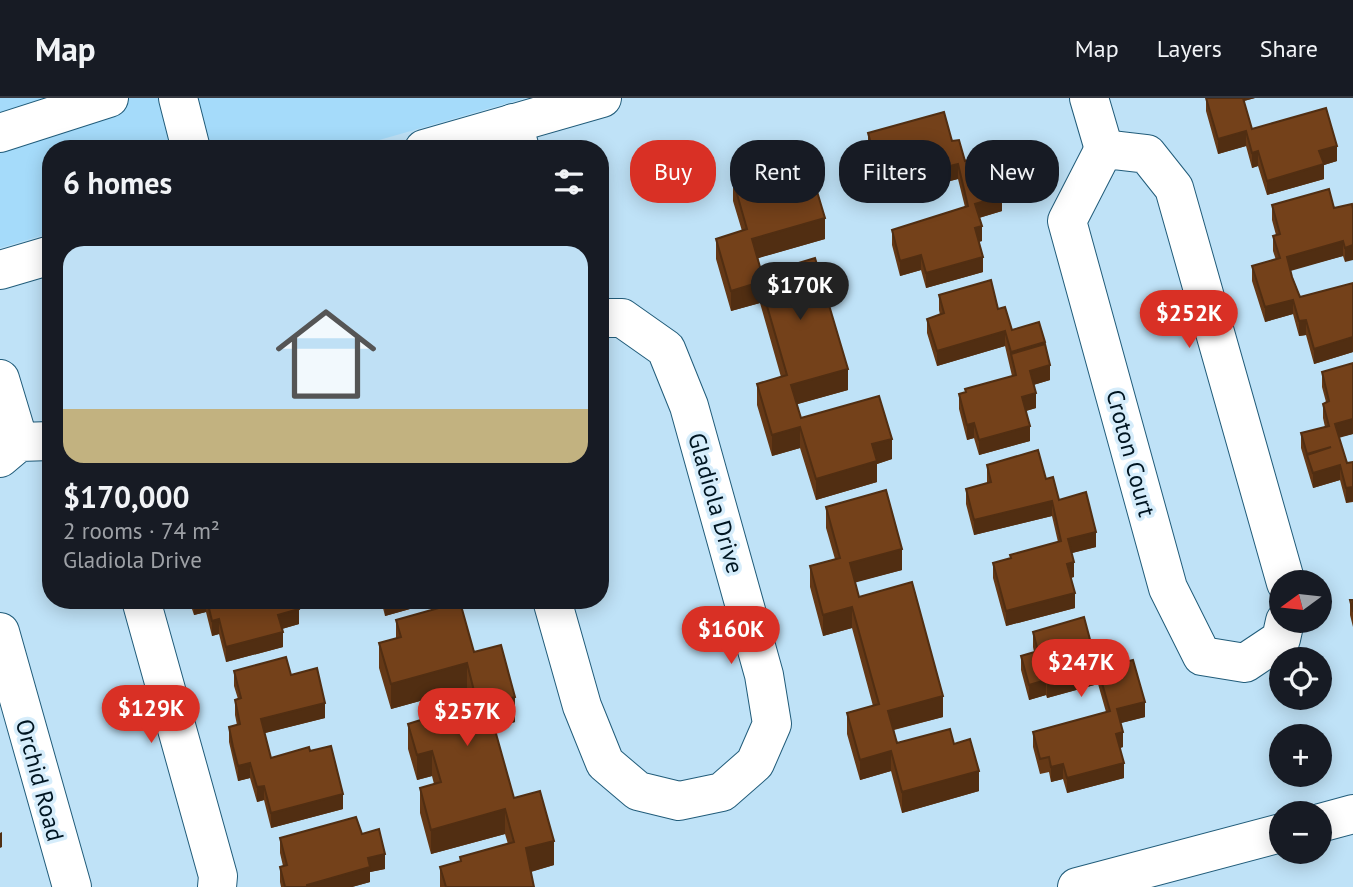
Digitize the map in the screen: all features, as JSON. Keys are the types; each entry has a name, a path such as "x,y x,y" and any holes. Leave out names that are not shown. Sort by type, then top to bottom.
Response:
{"street":[{"path":"0,133 109,98"},
{"path":"178,98 189,140"},
{"path":"488,140 517,136 602,98"},
{"path":"1089,98 1104,149 1147,154 1174,188 1282,570"},
{"name":"Croton Court","path":"1104,149 1067,221 1168,588 1202,656 1245,663 1281,639 1282,634"},
{"path":"0,270 42,258"},
{"name":"Gladiola Drive","path":"555,609 582,706 605,763 638,791 679,801 722,792 755,763 772,724 764,675 689,406 666,349 622,318 609,318"},
{"path":"0,379 23,447"},
{"path":"144,609 218,876 217,887"},
{"name":"Orchid Road","path":"0,632 72,887"},
{"path":"1332,820 1353,814"},
{"path":"1077,887 1269,836"}],"shaded area":[{"path":"0,98 526,98 379,140 42,140 42,236 0,248"}],"building":[{"path":"1206,98 1243,98 1252,129 1326,108 1337,146 1319,151 1324,164 1267,181 1258,151 1252,153 1246,131 1218,139"},
{"path":"944,112 952,141 959,140 965,161 965,193 958,164 951,166 951,140 870,140 868,133"},
{"path":"1329,189 1334,208 1352,204 1353,245 1345,248 1343,241 1287,257 1300,297 1353,283 1353,337 1314,349 1306,320 1299,321 1293,300 1265,307 1252,266 1280,258 1273,236 1280,234 1272,205"},
{"path":"740,203 820,203 825,218 752,239 762,274 815,258 848,369 791,385 801,418 879,396 892,439 872,444 877,461 816,479 800,427 772,435 757,384 787,375 760,282 731,291 716,239 747,229"},
{"path":"967,203 978,203 975,204 982,226 975,228 983,257 926,273 921,255 900,261 892,230 968,206"},
{"path":"991,280 998,309 1005,307 1012,330 1039,322 1045,342 1011,352 1005,331 937,351 927,319 944,313 939,295"},
{"path":"1045,344 1050,365 1030,371 1036,393 1022,397 1030,426 979,440 974,423 967,425 959,394 966,392 965,389 1016,375 1011,354"},
{"path":"1353,363 1353,419 1335,424 1347,463 1353,462 1353,487 1346,488 1340,465 1313,473 1307,455 1331,447 1307,454 1301,433 1329,426 1323,404 1329,401 1322,372"},
{"path":"1038,450 1046,479 1053,477 1059,500 1086,492 1096,532 1068,539 1074,562 1067,564 1075,593 1006,611 993,563 1011,558 1010,555 1061,541 1052,501 974,520 966,489 991,482 987,465"},
{"path":"886,490 902,549 850,563 859,597 912,582 943,696 888,711 897,743 950,729 954,744 970,739 979,771 902,792 891,751 860,760 847,713 879,704 852,607 823,615 810,566 840,558 826,507"},
{"path":"209,609 299,609 278,615 283,632 226,647 219,619 212,621"},
{"path":"435,609 462,609 474,652 501,645 515,697 488,705 514,798 540,791 554,841 526,848 534,887 446,887 440,867 461,861 460,857 514,842 505,809 431,830 420,788 441,782 432,751 417,755 408,724 424,719 423,714 476,699 467,663 391,684 379,643 401,637 396,620"},
{"path":"1084,617 1092,647 1099,645 1105,667 1133,660 1145,702 1117,709 1123,732 1116,734 1124,763 1067,778 1063,764 1051,767 1049,757 1040,759 1033,732 1110,711 1098,669 1047,683 1046,680 1029,685 1021,656 1038,651 1033,632"},
{"path":"286,657 291,675 317,668 325,703 261,719 271,758 309,747 310,751 331,746 343,794 271,813 264,786 257,787 250,763 238,766 233,747 229,727 240,724 235,700 241,698 234,671"},
{"path":"356,817 362,834 379,829 385,854 368,858 370,867 307,887 285,887 280,867 287,865 280,838"}]}
